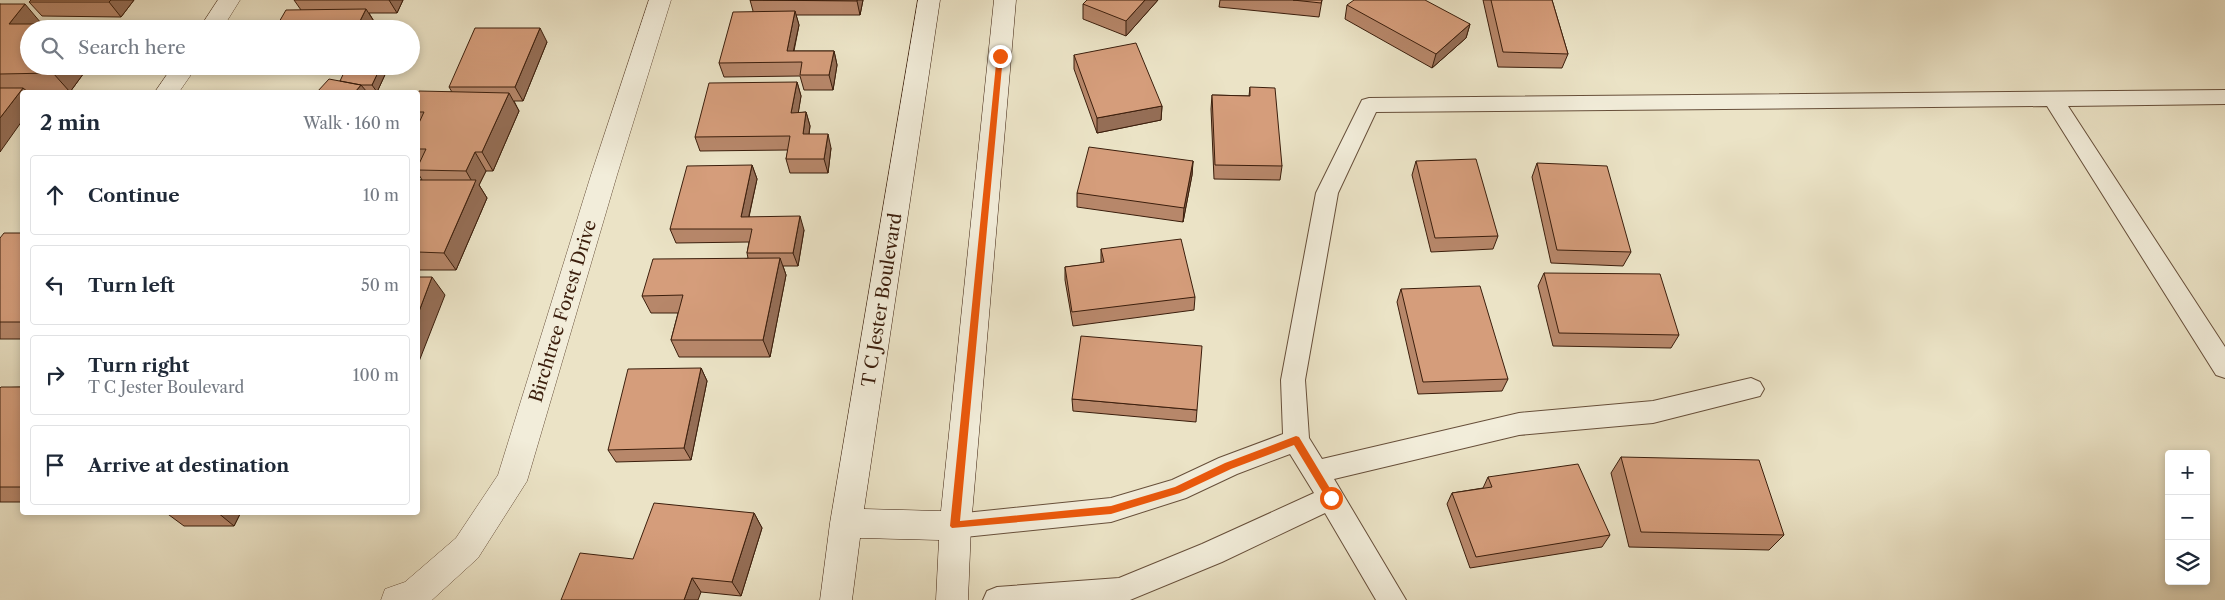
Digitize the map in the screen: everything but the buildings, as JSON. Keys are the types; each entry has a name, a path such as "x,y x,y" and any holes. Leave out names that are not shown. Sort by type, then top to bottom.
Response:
{"main road":[{"path":"216,20 229,0"},
{"name":"Birchtree Forest Drive","path":"406,597 466,548 512,481 604,176 660,0"},
{"name":"T C Jester Boulevard","path":"836,600 846,523 929,0"},
{"path":"952,600 955,526 1005,0"},
{"path":"169,90 179,75"},
{"path":"846,523 955,526"}],"lane":[{"path":"1392,600 1296,440 1293,380 1327,193 1369,105 2225,97"},
{"path":"2053,99 2225,368"},
{"path":"1316,472 1520,424 1653,412 1752,389"},
{"path":"955,526 1111,510 1177,490 1228,466 1296,440"},
{"path":"997,600 1118,591 1212,553 1331,498"}],"route":[{"path":"1000,56 955,526 1111,510 1177,490 1228,466 1296,440 1331,498"}]}
